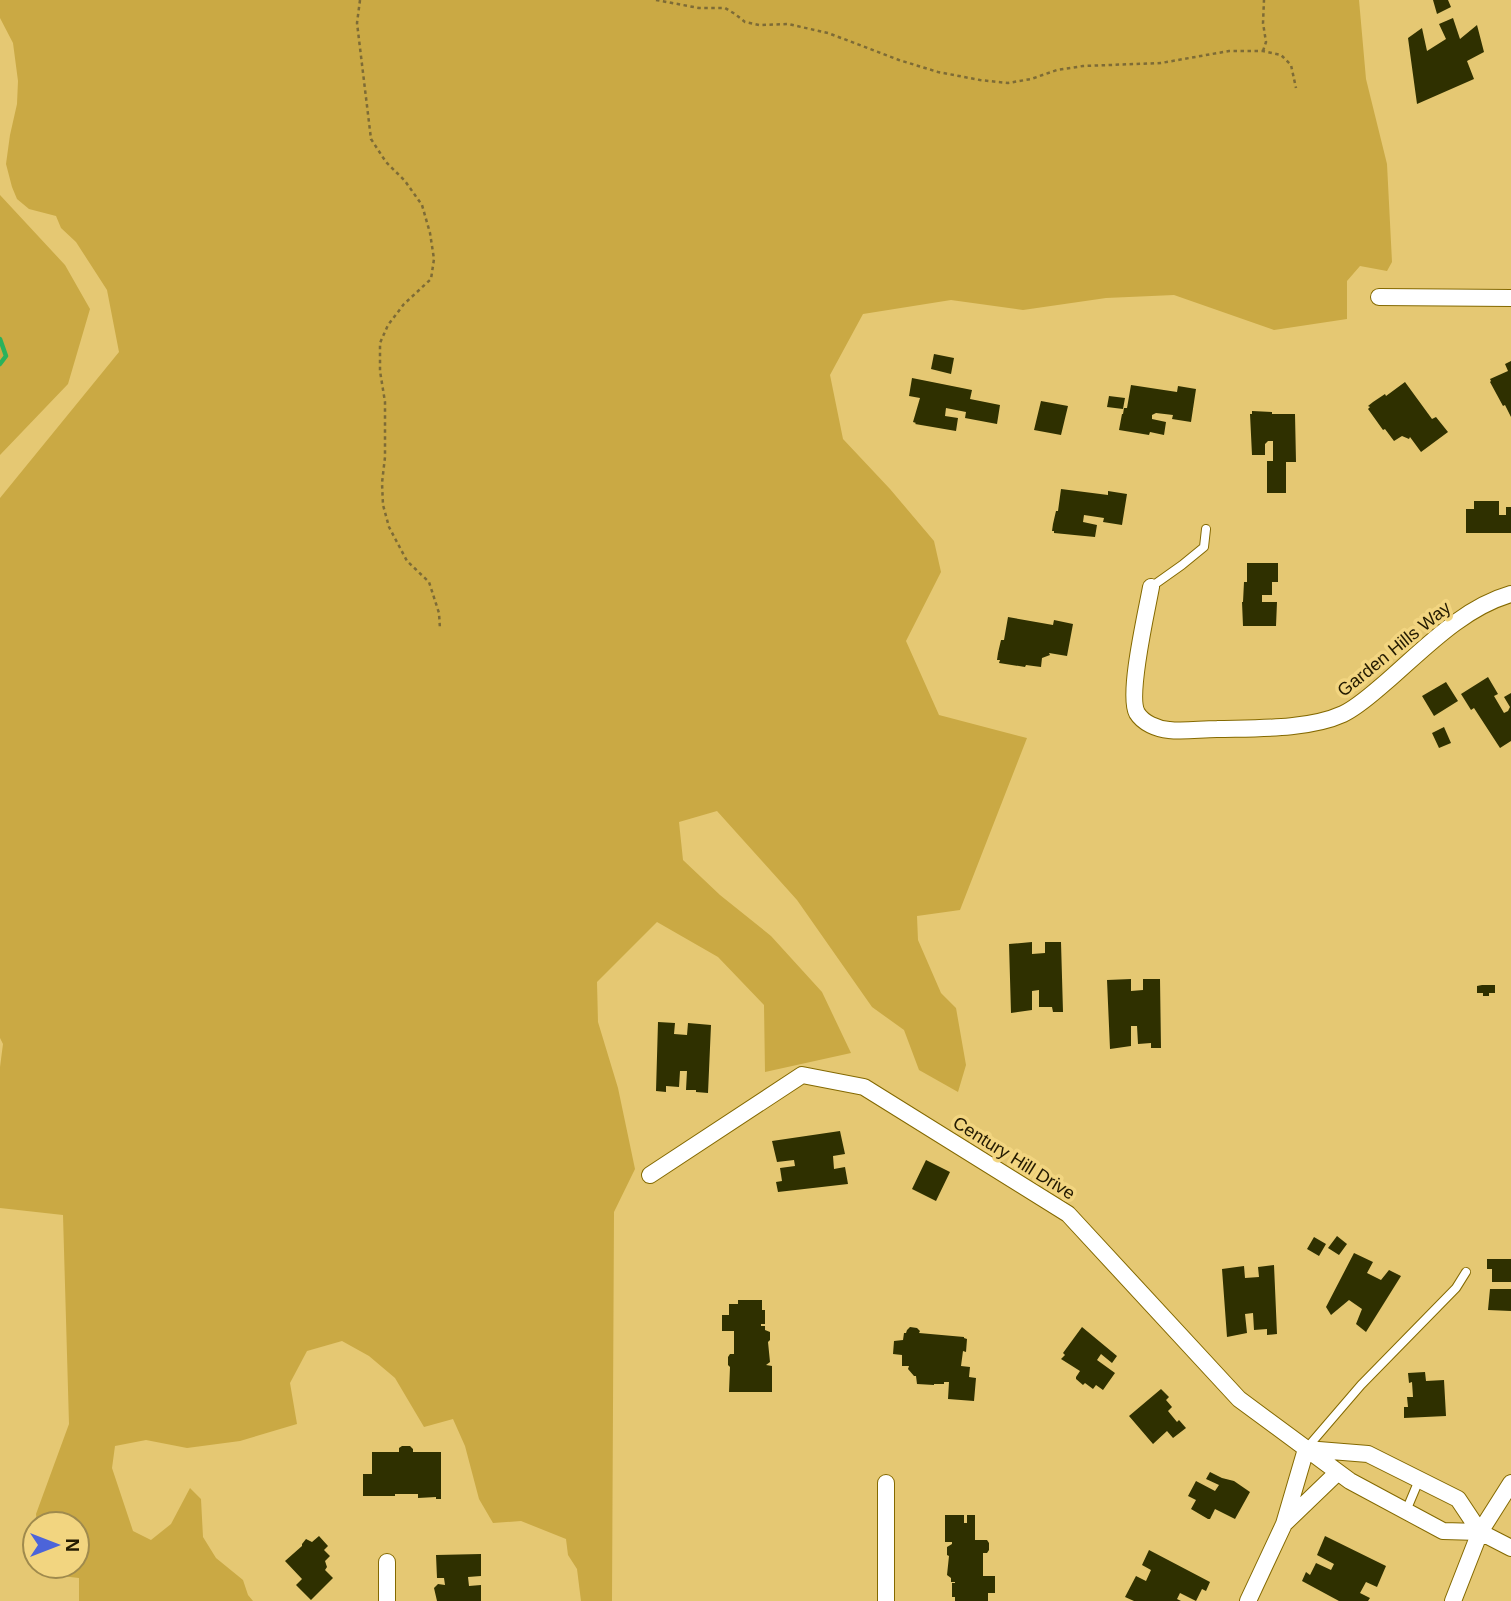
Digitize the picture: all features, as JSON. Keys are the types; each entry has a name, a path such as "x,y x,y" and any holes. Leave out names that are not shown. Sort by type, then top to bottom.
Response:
{"street":[{"path":"1379,297 1511,298"},
{"name":"Garden Hills Way","path":"1151,587 1133,697 1136,712 1147,724 1167,730 1269,728 1321,721 1344,713 1455,623 1495,598 1511,594"},
{"name":"Century Hill Drive","path":"650,1175 802,1075 864,1087 1068,1214 1239,1399 1350,1481 1443,1531 1480,1532 1511,1548"},
{"path":"1248,1601 1284,1524 1306,1448"},
{"name":"Century Hill Drive","path":"1306,1448 1368,1454 1458,1499 1480,1532"},
{"path":"1284,1524 1338,1472"},
{"path":"886,1483 886,1601"},
{"path":"1453,1601 1480,1532 1511,1483"},
{"path":"387,1562 387,1601"}],"lane":[{"path":"1151,587 1204,547 1206,529"},
{"path":"1306,1448 1361,1385 1456,1288 1466,1272"},
{"path":"1406,1511 1419,1480"}],"path":[{"path":"360,0 357,23 371,139 386,162 405,181 422,205 434,259 431,279 404,304 388,324 380,343 380,371 385,402 383,505 388,527 407,561 429,582 439,613 440,629"},
{"path":"656,0 699,8 725,8 745,22 759,25 788,24 828,33 938,72 1008,83 1083,66 1161,63 1229,51 1263,51 1281,54 1291,65 1296,88"},
{"path":"1263,51 1266,42 1264,0"}],"shaded area":[{"path":"0,0 1359,0 1366,79 1387,164 1392,262 1387,271 1360,266 1347,281 1347,319 1274,330 1174,295 1106,298 1023,310 951,300 863,314 830,375 843,439 934,541 941,572 906,641 939,715 1027,738 960,910 917,916 918,940 941,993 956,1008 966,1065 958,1092 919,1070 904,1030 872,1007 797,900 717,811 679,822 683,860 720,895 771,936 822,992 851,1053 765,1072 764,1005 718,957 657,922 597,982 598,1022 618,1088 635,1169 614,1212 612,1601 581,1601 577,1569 568,1555 566,1539 521,1521 493,1523 479,1499 465,1446 453,1419 424,1427 395,1378 369,1356 342,1341 307,1351 290,1383 297,1424 240,1441 187,1448 146,1440 115,1446 112,1468 133,1531 151,1540 171,1524 190,1488 201,1499 203,1537 216,1558 243,1580 253,1601 79,1601 79,1580 91,1580 91,1510 37,1510 69,1424 63,1215 0,1208 0,1067 3,1044 0,1038 0,498 119,352 107,290 76,242 61,228 56,216 29,209 17,199 12,187 6,164 17,104 18,81 13,43 0,18"},
{"path":"0,195 65,265 90,309 68,384 0,455"}],"building":[{"path":"1433,0 1448,0 1451,7 1437,14"},
{"path":"1453,18 1460,39 1477,25 1484,52 1467,61 1474,79 1417,104 1408,38 1422,28 1427,51 1446,39 1439,24"},
{"path":"934,354 954,358 951,374 931,369"},
{"path":"1511,361 1511,417 1490,379 1508,371 1505,364"},
{"path":"912,378 972,390 970,399 1000,405 997,424 965,418 966,412 946,408 945,416 958,418 956,431 915,424 913,422 920,398 909,396"},
{"path":"1405,382 1432,419 1436,417 1448,432 1421,452 1410,437 1409,439 1402,436 1394,441 1368,409 1373,402"},
{"path":"1131,385 1177,392 1178,386 1196,389 1191,422 1172,419 1173,415 1156,413 1152,415 1152,419 1166,422 1164,435 1119,430"},
{"path":"1109,396 1125,398 1123,409 1107,407"},
{"path":"1041,401 1068,406 1061,435 1034,430"},
{"path":"1252,411 1295,414 1296,462 1286,462 1286,493 1267,493 1267,461 1273,461 1273,441 1265,444 1265,455 1252,455"},
{"path":"1061,489 1108,495 1108,491 1127,494 1122,525 1103,522 1104,518 1084,515 1083,522 1097,525 1095,537 1054,533 1053,524"},
{"path":"1474,501 1499,501 1499,515 1506,515 1506,507 1511,507 1511,533 1466,533 1466,509 1474,509"},
{"path":"1247,563 1278,563 1278,582 1272,582 1272,595 1262,595 1262,602 1277,602 1276,626 1243,626 1242,602 1244,582 1247,582"},
{"path":"1008,617 1053,625 1054,620 1073,624 1067,656 1049,653 1050,655 1042,658 1041,667 999,663 998,653 1001,640 1004,640"},
{"path":"1488,677 1498,694 1494,696 1504,713 1510,707 1504,697 1511,693 1511,741 1500,748 1474,708 1471,710 1461,694"},
{"path":"1446,682 1458,701 1434,716 1422,696"},
{"path":"1444,727 1451,743 1439,748 1432,733"},
{"path":"1032,942 1032,954 1045,953 1045,942 1061,942 1063,1012 1053,1012 1052,1007 1039,1007 1039,990 1032,991 1032,1010 1011,1013 1009,944"},
{"path":"1131,979 1131,991 1143,990 1143,979 1160,979 1161,1048 1151,1048 1151,1043 1138,1044 1137,1026 1131,1026 1131,1046 1110,1049 1107,980"},
{"path":"1495,985 1495,993 1483,996 1483,993 1477,993 1477,986"},
{"path":"658,1022 675,1023 674,1034 687,1035 688,1023 711,1025 708,1093 686,1090 687,1071 680,1071 679,1087 666,1086 666,1092 656,1091"},
{"path":"840,1131 845,1154 833,1156 834,1169 845,1167 848,1184 778,1192 776,1182 782,1181 780,1168 795,1166 794,1160 777,1162 772,1141"},
{"path":"926,1160 950,1172 936,1201 912,1189"},
{"path":"1337,1236 1347,1244 1339,1255 1328,1248"},
{"path":"1314,1237 1326,1244 1319,1256 1307,1249"},
{"path":"1354,1253 1373,1262 1367,1273 1381,1280 1389,1270 1401,1276 1366,1332 1356,1324 1362,1309 1349,1300 1331,1315 1326,1307"},
{"path":"1487,1259 1511,1259 1511,1282 1492,1282 1492,1269 1487,1269"},
{"path":"1274,1265 1277,1334 1267,1335 1267,1329 1254,1330 1253,1313 1245,1314 1247,1333 1227,1337 1222,1269 1244,1266 1245,1278 1259,1277 1258,1267"},
{"path":"1490,1289 1511,1289 1511,1311 1488,1310"},
{"path":"738,1300 762,1300 765,1324 761,1326 765,1326 765,1330 770,1332 770,1362 766,1365 772,1366 772,1392 729,1392 728,1357 734,1354 734,1331 722,1331 722,1315 729,1315 729,1304 738,1304"},
{"path":"910,1327 917,1328 919,1333 967,1339 961,1366 970,1367 969,1377 976,1378 974,1401 948,1399 949,1382 917,1384 916,1376 908,1369 909,1366 902,1366 902,1355 893,1354 894,1341 903,1340 904,1333"},
{"path":"1082,1327 1117,1356 1112,1363 1101,1354 1097,1360 1115,1373 1103,1390 1096,1385 1093,1389 1085,1383 1083,1385 1076,1379 1080,1371 1061,1359"},
{"path":"1425,1372 1426,1381 1444,1380 1446,1416 1404,1418 1404,1407 1408,1407 1407,1397 1413,1397 1408,1373"},
{"path":"1161,1389 1169,1397 1166,1400 1172,1407 1168,1411 1186,1428 1173,1438 1167,1431 1153,1444 1129,1416"},
{"path":"402,1446 410,1446 413,1452 441,1452 441,1499 418,1498 418,1494 363,1496 363,1474 372,1474 372,1452 399,1452"},
{"path":"1210,1472 1234,1481 1250,1492 1235,1519 1215,1509 1208,1519 1191,1509 1196,1500 1188,1496 1196,1481 1215,1491 1219,1485 1206,1479"},
{"path":"945,1515 964,1515 964,1523 967,1523 967,1515 975,1515 975,1540 987,1540 989,1543 989,1550 983,1553 983,1576 995,1576 995,1593 988,1593 988,1601 955,1601 955,1597 952,1597 952,1583 955,1582 951,1582 947,1575 947,1547 952,1542 945,1542"},
{"path":"319,1536 328,1546 324,1550 330,1556 325,1561 325,1570 333,1578 311,1600 296,1585 302,1579 285,1561 306,1539 312,1542"},
{"path":"1325,1536 1386,1566 1377,1587 1366,1582 1360,1593 1370,1598 1368,1601 1339,1601 1302,1581 1306,1572 1310,1575 1316,1563 1331,1570 1334,1564 1317,1555"},
{"path":"1149,1550 1210,1582 1206,1591 1202,1589 1196,1601 1180,1593 1177,1599 1181,1601 1134,1601 1125,1597 1136,1576 1146,1581 1151,1570 1142,1565"},
{"path":"481,1554 481,1576 468,1577 469,1586 481,1585 481,1601 437,1601 434,1588 438,1584 445,1585 444,1578 437,1578 436,1555"}],"waterway":[{"path":"0,339 6,356 0,364"}]}
